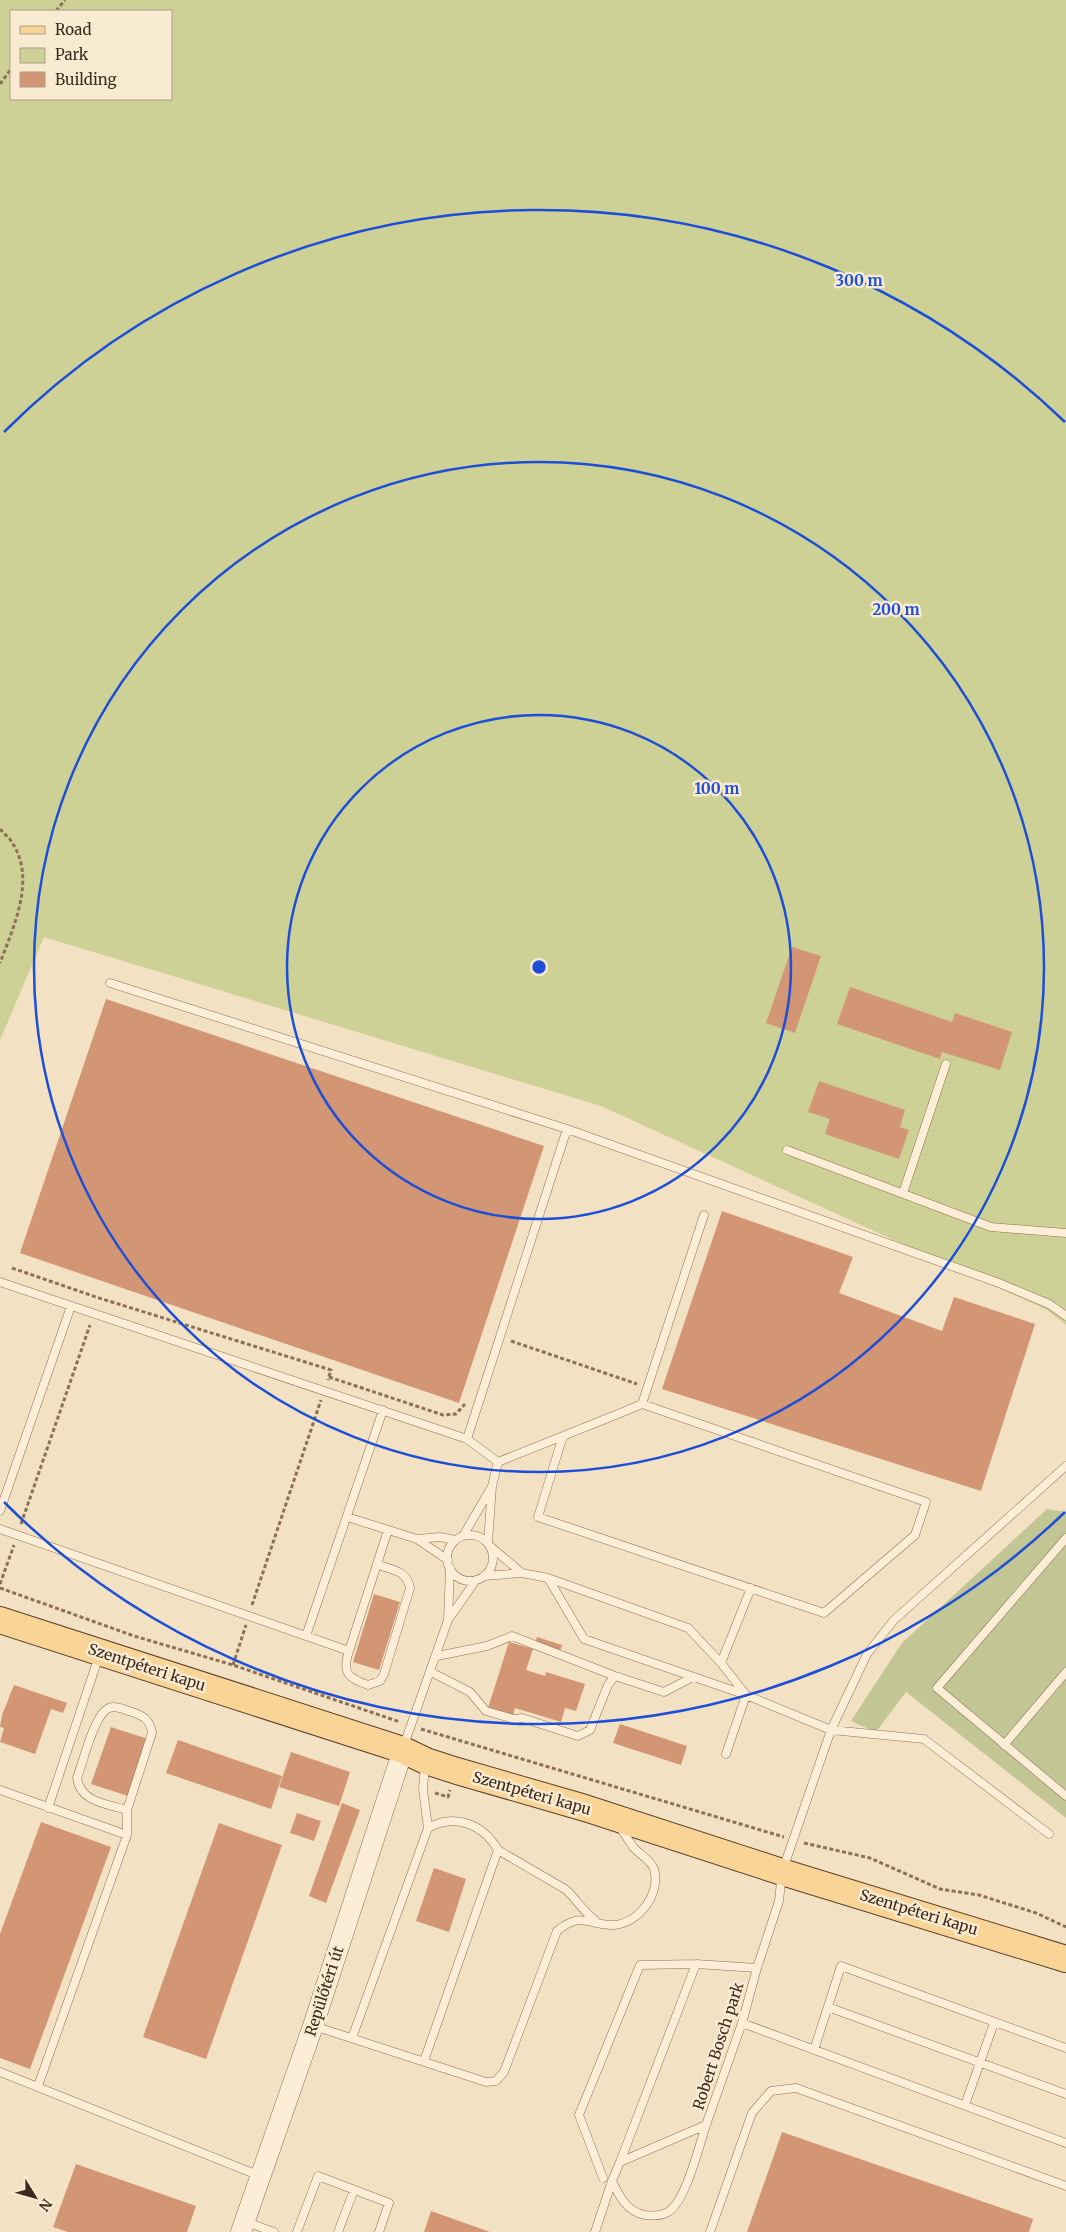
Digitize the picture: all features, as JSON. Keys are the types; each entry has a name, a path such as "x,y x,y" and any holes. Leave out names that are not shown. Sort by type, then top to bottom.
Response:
{"main road":[{"name":"Szentpéteri kapu","path":"0,1620 413,1745 612,1816 782,1872 1066,1959"}],"street":[{"name":"Repülőtéri út","path":"242,2227 413,1745"}],"lane":[{"path":"110,983 567,1129 999,1283 1050,1304 1066,1316"},
{"path":"903,1193 946,1064"},
{"path":"467,1439 567,1129"},
{"path":"787,1150 991,1227 1066,1233"},
{"path":"642,1404 704,1215"},
{"path":"0,1282 467,1439 498,1462"},
{"path":"0,1511 71,1306"},
{"path":"498,1462 642,1404 926,1502 916,1536 824,1613 538,1517 563,1436"},
{"path":"306,1636 383,1410"},
{"path":"484,1576 493,1560 489,1545 492,1486 498,1462"},
{"name":"Robert Bosch park","path":"620,2162 706,2125 742,2023 756,1968 779,1901 782,1872 792,1840 831,1730 868,1654 894,1620 1066,1466"},
{"path":"463,1536 492,1486"},
{"path":"347,1517 417,1539 449,1564 463,1579 476,1580"},
{"path":"0,1529 349,1651"},
{"path":"378,1565 401,1572 406,1576 410,1588 384,1674 380,1680 368,1686 350,1676 345,1664 388,1530"},
{"path":"352,2038 428,1828 423,1789 413,1745 431,1672 448,1620 448,1552 455,1540 463,1536 476,1536 522,1573"},
{"path":"417,1539 440,1537 455,1540"},
{"path":"1066,1538 937,1688 1066,1796"},
{"path":"448,1620 476,1580 484,1576 522,1573 548,1578 688,1628 721,1663 746,1695"},
{"path":"548,1578 584,1639 746,1695 831,1730 924,1739 1048,1834"},
{"path":"721,1663 751,1588"},
{"path":"437,1656 487,1646 512,1636 615,1676 664,1692 693,1677"},
{"path":"48,1808 100,1651"},
{"path":"431,1672 470,1692 486,1710 514,1719 522,1718 578,1736 590,1730 608,1685 615,1676"},
{"path":"1004,1745 1066,1672"},
{"path":"726,1754 746,1695"},
{"path":"38,2086 127,1835 127,1810 152,1732 151,1724 141,1715 116,1707 109,1708 98,1718 77,1778 78,1786 88,1798 127,1810"},
{"path":"0,1790 127,1835"},
{"path":"312,2026 486,2082 496,2081 504,2072 557,1931 567,1924 583,1919 615,1925 632,1918 645,1908 652,1895 655,1881 653,1868 634,1848 612,1816"},
{"path":"428,1828 447,1821 472,1824 491,1839 498,1850 565,1889 573,1896 585,1914 601,1923"},
{"path":"424,2061 498,1850"},
{"path":"603,2178 579,2115 640,1965 696,1964 756,1968"},
{"path":"595,2232 612,2181 696,1964"},
{"path":"814,2050 841,1966 1066,2048"},
{"path":"828,2007 1066,2094"},
{"path":"742,2023 1066,2143"},
{"path":"965,2105 994,2023"},
{"path":"0,2072 260,2176"},
{"path":"710,2232 752,2113 771,2091 796,2088 1066,2186"},
{"path":"612,2181 620,2199 638,2214 653,2216 667,2213 678,2201 706,2125"},
{"path":"297,2232 318,2176 389,2203 379,2232"},
{"path":"338,2232 354,2190"},
{"path":"242,2227 274,2232"}],"path":[{"path":"57,10 65,0"},
{"path":"0,84 10,70"},
{"path":"0,830 14,844 24,872 20,903 0,963"},
{"path":"12,1268 99,1298 331,1370 233,1665"},
{"path":"0,1584 99,1298"},
{"path":"500,1337 647,1388"},
{"path":"329,1377 443,1415 456,1414 468,1401"},
{"path":"0,1588 134,1636 233,1665 413,1745 870,1858 940,1889 980,1895 1036,1913 1066,1927"}],"green space":[{"path":"0,0 1066,0 1066,1325 1047,1310 601,1106 44,937 0,1040"},
{"path":"1047,1509 1066,1512 1066,1818 906,1692 876,1732 851,1721 902,1643"}],"building":[{"path":"792,947 821,956 795,1033 766,1023"},
{"path":"850,987 952,1022 955,1013 1012,1032 1000,1070 942,1052 940,1059 837,1024"},
{"path":"106,999 544,1146 459,1403 20,1253"},
{"path":"819,1081 905,1110 900,1127 909,1130 899,1159 825,1134 830,1119 808,1112"},
{"path":"722,1211 853,1257 839,1293 942,1331 954,1297 1035,1324 981,1491 662,1389"},
{"path":"374,1594 400,1602 379,1670 353,1662"},
{"path":"537,1637 562,1645 558,1658 533,1649"},
{"path":"509,1642 533,1649 526,1670 545,1676 546,1672 585,1684 576,1711 565,1708 561,1722 515,1708 513,1715 488,1708"},
{"path":"14,1685 67,1703 63,1713 51,1709 35,1754 0,1742 4,1728 0,1727 2,1715"},
{"path":"620,1724 687,1746 681,1765 613,1743"},
{"path":"111,1727 148,1739 128,1796 91,1784"},
{"path":"178,1740 282,1776 271,1809 166,1773"},
{"path":"291,1752 350,1772 339,1806 279,1787"},
{"path":"342,1803 360,1810 326,1903 309,1896"},
{"path":"297,1813 321,1821 314,1841 290,1833"},
{"path":"41,1822 111,1847 30,2069 0,2058 0,1934"},
{"path":"219,1823 282,1845 206,2059 143,2037"},
{"path":"434,1868 466,1879 449,1932 416,1921"},
{"path":"782,2132 1033,2219 1029,2232 747,2232"},
{"path":"76,2164 196,2206 187,2232 68,2232 53,2227"},
{"path":"431,2211 490,2232 424,2232"}]}
